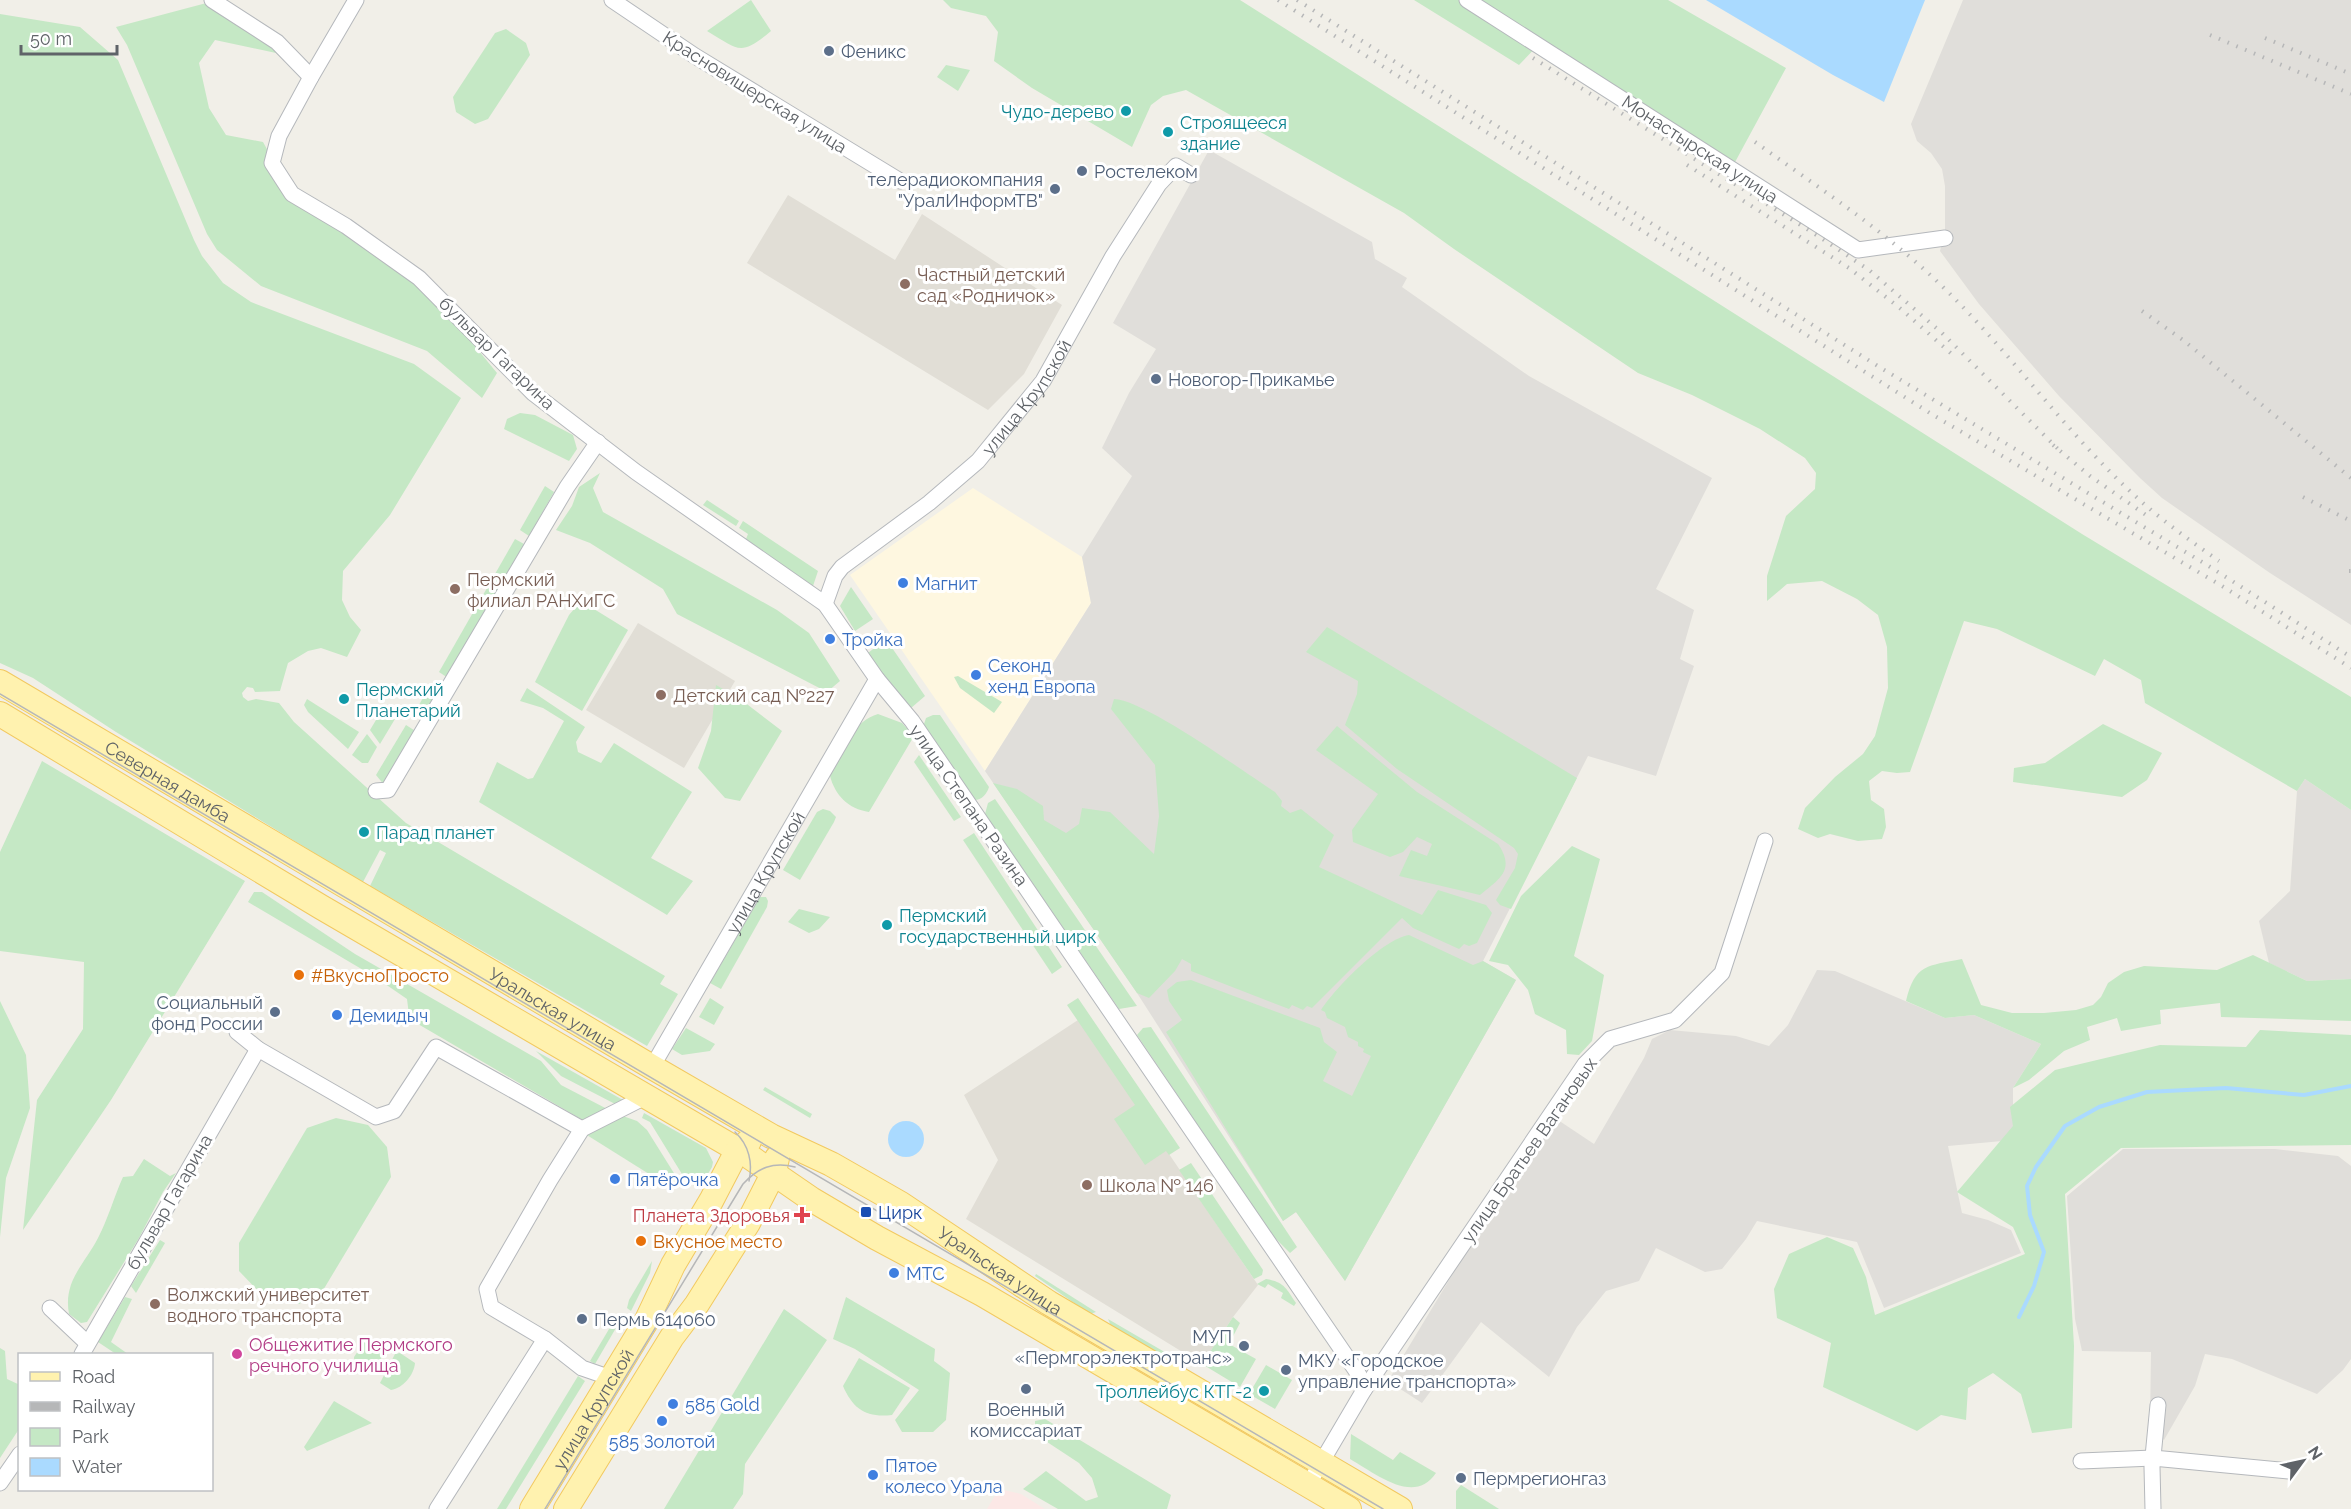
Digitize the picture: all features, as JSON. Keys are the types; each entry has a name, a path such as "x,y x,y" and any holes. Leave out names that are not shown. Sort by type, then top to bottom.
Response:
{"main road":[{"name":"Северная дамба","path":"0,682 337,880"},
{"name":"Северная дамба","path":"0,714 321,907"},
{"name":"Уральская улица","path":"337,880 771,1136 831,1164 900,1204 1049,1303 1400,1509"},
{"name":"Уральская улица","path":"321,907 647,1096 774,1172 811,1199 877,1238 992,1300 1342,1507"},
{"path":"737,1151 756,1137 771,1136 777,1153 774,1172"},
{"name":"улица Крупской","path":"532,1509 647,1320 673,1265 711,1201 737,1151"},
{"name":"улица Крупской","path":"566,1509 672,1337 697,1304 748,1223 774,1172"}],"street":[{"path":"212,0 277,42 311,76"},
{"name":"бульвар Гагарина","path":"356,0 279,136 272,163 292,194 346,226 419,278 532,393 598,442"},
{"name":"Красновишерская улица","path":"612,0 695,56 900,181"},
{"name":"Монастырская улица","path":"1467,0 1858,250 1945,238"},
{"name":"улица Крупской","path":"825,604 835,576 842,567 929,503 978,461 1043,381 1113,256 1159,184 1176,166 1191,175"},
{"path":"376,791 388,790 567,487 598,442"},
{"name":"улица Степана Разина","path":"598,442 636,472 825,604 877,679 912,721 1359,1375 1365,1390"},
{"name":"улица Крупской","path":"652,1067 877,679"},
{"name":"улица Братьев Вагановых","path":"1321,1462 1365,1390 1585,1064 1610,1040 1675,1020 1722,973 1765,841"},
{"path":"237,1032 258,1049 376,1117 393,1111 436,1047 582,1129"},
{"name":"бульвар Гагарина","path":"84,1349 258,1049"},
{"path":"611,1378 582,1368 545,1339 491,1307 487,1289 582,1129 647,1096"},
{"path":"50,1308 84,1349"},
{"path":"437,1509 545,1339"},
{"path":"2152,1509 2153,1458 2158,1405"},
{"path":"0,1483 18,1457"},
{"path":"2081,1461 2153,1458 2289,1471"},
{"path":"1308,1485 1321,1462"},
{"path":"1342,1507 1353,1481"}],"shaded area":[{"path":"1963,0 2351,0 2351,625 2270,573 2162,498 2140,478 2059,396 1979,304 1940,251 1945,231 1945,186 1942,169 1931,153 1917,141 1911,124"},
{"path":"1209,150 1372,242 1375,259 1407,278 1402,287 1529,376 1712,478 1656,589 1694,610 1680,659 1694,666 1656,776 1588,756 1483,961 1516,980 1345,1281 1296,1212 1283,1221 1137,993 985,771 1091,603 1082,557 1132,476 1102,448 1129,393 1156,349 1113,323"},
{"name":"Частный детский сад «Родничок»","path":"788,195 895,260 922,214 1062,305 1024,374 988,410 747,263"},
{"path":"973,488 1082,557 1091,603 985,771 850,575"},
{"name":"Детский сад №227","path":"638,623 735,681 684,768 586,710"},
{"path":"2305,779 2351,810 2351,979 2307,981 2269,963 2259,921 2290,891 2297,791"},
{"path":"1817,970 1835,971 1945,1018 1974,1015 2041,1044 2013,1088 2013,1140 1948,1146 1962,1213 1988,1220 2011,1230 2021,1253 1884,1308 1857,1242 1757,1221 1722,1269 1705,1272 1656,1248 1639,1281 1606,1291 1577,1327 1549,1377 1481,1322 1422,1403 1388,1381 1480,1229 1558,1120 1594,1144 1644,1058 1652,1039 1670,1030 1736,1036 1769,1046 1788,1025"},
{"name":"Школа № 146","path":"1078,1020 1258,1285 1233,1317 1202,1364 966,1219 998,1160 964,1095"},
{"path":"2123,1149 2275,1149 2338,1156 2351,1166 2351,1359 2343,1370 2317,1394 2232,1359 2205,1354 2195,1386 2164,1440 2150,1426 2151,1352 2082,1351 2075,1319 2067,1196"},
{"path":"999,1489 1021,1494 1045,1509 987,1509"}],"green space":[{"path":"751,0 771,31 761,39 752,45 739,48 707,31"},
{"path":"943,0 1240,0 2082,534 2351,697 2351,810 2305,779 2297,791 2145,703 2141,680 2104,659 2095,676 1997,629 1964,621 1910,772 1882,771 1869,781 1871,800 1884,809 1886,827 1882,839 1858,841 1830,834 1818,838 1798,829 1805,808 1835,777 1863,754 1875,736 1888,688 1887,647 1878,615 1857,599 1822,581 1787,584 1767,601 1767,576 1786,516 1815,489 1816,473 1805,458 1760,429 1692,395 1638,373 1404,213 1186,90 1163,96 1151,105 1132,147 1032,88 994,61 998,32 986,16 951,8"},
{"path":"1414,0 1668,0 1786,68 1734,164 1542,41 1519,65"},
{"path":"214,1 277,42 306,78 276,53 215,40 199,63 209,108 226,135 263,142 292,194 419,278 497,373 482,398 427,351 261,286 217,250 207,234 127,45 116,27"},
{"path":"0,14 80,27 118,60 194,240 202,256 223,283 251,302 414,364 461,398 390,515 343,571 342,600 350,617 361,630 347,657 321,648 308,651 288,663 280,691 255,692 253,688 247,687 242,693 243,697 248,701 256,699 279,703 294,722 406,823 665,976 660,984 678,994 647,1046 370,886 386,853 380,850 363,882 360,881 116,732 33,678 0,663"},
{"path":"506,29 526,43 530,55 488,119 475,124 456,112 453,97 495,33"},
{"path":"946,65 970,70 958,91 937,77"},
{"path":"520,413 535,415 573,435 577,449 569,461 504,429 507,419"},
{"path":"600,473 593,488 603,512 777,610 809,633 840,681 827,692 677,614 663,589 590,543 556,530 572,506 579,487"},
{"path":"545,486 554,492 529,536 520,530"},
{"path":"707,500 739,521 736,526 703,505"},
{"path":"743,521 818,571 813,586 744,544 748,534 739,528"},
{"path":"515,539 524,544 448,678 439,672"},
{"path":"851,587 873,619 855,631 840,606"},
{"path":"581,601 628,630 582,711 535,682 569,615"},
{"path":"1327,627 1577,778 1511,909 1500,905 1496,900 1515,868 1518,854 1514,848 1397,769 1345,725 1357,694 1358,681 1306,652"},
{"path":"886,639 925,696 911,708 906,709 868,653"},
{"path":"958,676 1002,702 994,713 960,688 954,677"},
{"path":"431,684 441,690 426,716 416,710"},
{"path":"716,685 739,698 782,731 740,801 725,798 698,768 711,731"},
{"path":"527,688 585,727 576,742 578,752 601,763 614,743 692,792 651,858 693,881 667,915 479,802 497,762 528,779 533,778 564,721 543,708 520,701"},
{"path":"307,699 359,732 348,749 308,712 304,705"},
{"path":"1114,699 1129,702 1148,711 1194,738 1275,792 1282,801 1281,806 1290,813 1301,809 1334,835 1319,867 1422,915 1438,890 1486,905 1492,913 1477,943 1469,946 1464,944 1459,949 1413,928 1402,918 1312,1008 1307,1006 1303,1010 1292,1005 1289,1009 1191,971 1191,964 1182,959 1175,971 1149,998 1137,993 993,783 1017,789 1043,806 1044,820 1066,833 1079,824 1082,808 1110,812 1154,854 1159,816 1155,765 1111,709"},
{"path":"382,710 395,719 380,744 370,730"},
{"path":"878,714 902,723 914,736 869,812 855,808 844,800 835,789 830,776 854,731 869,718"},
{"path":"940,715 989,787 981,798 973,800 923,727 926,718"},
{"path":"2103,724 2162,753 2147,780 2122,797 2013,782 2014,768 2045,763"},
{"path":"406,725 417,732 385,786 376,775"},
{"path":"1337,726 1417,792 1498,844 1505,861 1503,873 1499,879 1480,895 1399,876 1411,850 1427,856 1432,844 1417,837 1403,852 1390,857 1353,842 1352,830 1378,794 1316,750"},
{"path":"367,734 377,747 368,763 362,763 352,755"},
{"path":"919,755 961,817 954,821 914,762"},
{"path":"42,761 245,881 111,1100 23,1230 37,1100 83,1029 84,962 0,951 0,852"},
{"path":"995,799 1137,1006 1119,1009 985,814 988,803"},
{"path":"823,809 830,811 836,817 800,880 783,870 817,812"},
{"path":"974,833 1062,967 1052,974 963,840"},
{"path":"1572,846 1600,859 1574,956 1604,975 1592,1041 1579,1055 1567,1054 1566,1030 1535,1014 1528,990 1508,965 1489,961 1521,896"},
{"path":"254,892 262,892 355,954 541,1061 561,1085 611,1111 586,1122 418,1024 409,1015 407,999 375,977 248,902"},
{"path":"760,897 766,897 767,907 721,989 710,983"},
{"path":"799,909 830,917 819,929 809,933 788,922"},
{"path":"1409,935 1473,965 1483,961 1516,980 1345,1281 1296,1212 1283,1221 1166,1032 1182,1020 1169,1001 1167,990 1177,982 1191,980 1320,1028 1324,1042 1337,1052 1323,1081 1352,1096 1371,1056 1363,1052 1364,1049 1358,1046 1358,1042 1348,1037 1345,1027 1327,1018 1325,1012 1321,1010 1337,989 1361,965 1386,945"},
{"path":"2253,955 2307,981 2351,979 2351,1021 2221,1017 2220,1003 2160,1010 2161,1024 2121,1031 2117,1018 2087,1027 2090,1040 2064,1051 2029,1080 2013,1088 2041,1044 1974,1015 1945,1018 1906,1001 1918,973 1940,963 1962,959 1981,1005 2012,1013 2044,1013 2076,1010 2093,1005 2101,997 2108,983 2124,972 2144,966 2217,970"},
{"path":"710,998 724,1007 714,1025 699,1017"},
{"path":"1078,998 1180,1148 1169,1155 1166,1151 1145,1165 1114,1119 1135,1105 1067,1005"},
{"path":"0,1001 26,1055 30,1108 6,1178 0,1237"},
{"path":"1151,1027 1297,1247 1290,1253 1272,1235 1137,1035 1143,1028"},
{"path":"686,1028 715,1044 710,1051 682,1055 672,1049"},
{"path":"2260,1030 2351,1035 2351,1145 2121,1148 2065,1194 2074,1346 2072,1428 2032,1433 2021,1394 1993,1373 1968,1388 1966,1420 1941,1415 1917,1431 1823,1387 1831,1343 1777,1318 1774,1289 1789,1254 1827,1237 1853,1248 1866,1277 1875,1315 2025,1254 2013,1227 1957,1192 2013,1126 2010,1107 2055,1070 2160,1045 2246,1047"},
{"path":"536,1051 623,1100 619,1106 561,1076"},
{"path":"765,1087 812,1114 810,1118 763,1090"},
{"path":"644,1113 706,1148 713,1162 699,1189 685,1179 650,1122 642,1118"},
{"path":"620,1115 637,1121 647,1130 677,1178 673,1189 582,1132"},
{"path":"336,1118 368,1125 387,1147 391,1177 322,1292 299,1304 264,1297 239,1271 239,1243 307,1128"},
{"path":"144,1159 170,1176 176,1173 87,1322 81,1323 69,1314 68,1302 72,1283 102,1231 123,1177 133,1176"},
{"path":"1191,1163 1263,1270 1262,1275 1254,1279 1179,1170"},
{"path":"160,1240 165,1243 136,1293 131,1286"},
{"path":"652,1261 650,1273 631,1311 627,1308 629,1300"},
{"path":"1036,1274 1096,1312 1090,1314 1035,1276"},
{"path":"1266,1279 1284,1286 1296,1303 1294,1306 1281,1298 1283,1293 1268,1284 1265,1288 1257,1284"},
{"path":"125,1297 132,1299 111,1342 127,1353 114,1353 98,1342"},
{"path":"846,1297 935,1349 934,1361 950,1373 946,1420 933,1432 902,1432 895,1420 919,1390 855,1349 833,1339"},
{"path":"784,1309 827,1340 745,1464 743,1494 733,1509 664,1509"},
{"path":"1233,1317 1240,1323 1229,1344 1256,1359 1240,1387 1202,1364"},
{"path":"615,1319 620,1321 595,1364 590,1361"},
{"path":"1108,1319 1168,1354 1163,1358 1111,1326"},
{"path":"364,1342 384,1353 375,1370 354,1360"},
{"path":"0,1348 5,1351 7,1379 18,1384 18,1431 0,1458"},
{"path":"400,1353 415,1363 414,1368 404,1384 391,1390 380,1383 395,1354"},
{"path":"859,1358 910,1388 892,1415 868,1413 851,1401 843,1386"},
{"path":"1266,1365 1292,1380 1275,1409 1249,1394"},
{"path":"578,1376 585,1381 506,1509 497,1509"},
{"path":"334,1401 372,1423 307,1451 304,1447"},
{"path":"1045,1419 1171,1495 1167,1509 1058,1509 1023,1489 1046,1471 1086,1501 1098,1497 1092,1478 1079,1463 1038,1436 1035,1431 1035,1421"},
{"path":"1351,1434 1393,1460 1400,1452 1436,1473 1427,1482 1417,1487 1394,1484 1350,1459"},
{"path":"1461,1485 1499,1509 1456,1509 1456,1491"}],"water":[{"path":"1706,0 1925,0 1884,102 1833,75"},
{"path":"906,1121 919,1126 924,1139 919,1152 906,1157 893,1152 888,1139 893,1126"}],"waterway":[{"path":"2019,1317 2034,1286 2044,1252 2030,1215 2027,1186 2036,1167 2065,1126 2099,1107 2147,1092 2226,1088 2304,1095 2351,1086"}],"tram line":[{"path":"0,694 1383,1509"},
{"path":"735,1132 747,1148 749,1181"},
{"path":"545,1509 743,1184 766,1167 780,1165 795,1167"}],"railway":[{"path":"1278,0 1933,415 2222,586 2351,668"},
{"path":"1297,0 1881,368 2207,565 2351,657"},
{"path":"2210,35 2351,94"},
{"path":"2265,38 2351,74"},
{"path":"1533,58 1869,270 1941,332 2058,449"},
{"path":"1755,142 1857,215 1930,274 1998,345 2109,471 2154,512 2219,561"},
{"path":"1687,165 1849,268 1901,309 1955,357"},
{"path":"2142,311 2183,340 2351,478"},
{"path":"2053,445 2090,476 2146,515"},
{"path":"2303,497 2351,521"}],"place":[{"name":"Феникс","path":"829,51"},
{"name":"Чудо-дерево","path":"1126,111"},
{"name":"Строящееся здание","path":"1168,132"},
{"name":"Ростелеком","path":"1082,171"},
{"name":"телерадиокомпания \"УралИнформТВ\"","path":"1055,189"},
{"name":"Частный детский сад «Родничок»","path":"905,284"},
{"name":"Новогор-Прикамье","path":"1156,379"},
{"name":"Магнит","path":"903,583"},
{"name":"Пермский филиал РАНХиГС","path":"455,589"},
{"name":"Тройка","path":"830,639"},
{"name":"Секонд хенд Европа","path":"976,675"},
{"name":"Детский сад №227","path":"661,695"},
{"name":"Пермский Планетарий","path":"344,699"},
{"name":"Парад планет","path":"364,832"},
{"name":"Пермский государственный цирк","path":"887,925"},
{"name":"#ВкусноПросто","path":"299,975"},
{"name":"Социальный фонд России","path":"275,1012"},
{"name":"Демидыч","path":"337,1015"},
{"name":"Пятёрочка","path":"615,1179"},
{"name":"Школа № 146","path":"1087,1185"},
{"name":"Цирк","path":"866,1212"},
{"name":"Планета Здоровья","path":"802,1215"},
{"name":"Вкусное место","path":"641,1241"},
{"name":"МТС","path":"894,1273"},
{"name":"Волжский университет водного транспорта","path":"155,1304"},
{"name":"Пермь 614060","path":"582,1319"},
{"name":"МУП «Пермгорэлектротранс»","path":"1244,1346"},
{"name":"Общежитие Пермского речного училища","path":"237,1354"},
{"name":"МКУ «Городское управление транспорта»","path":"1286,1370"},
{"name":"Военный комиссариат","path":"1026,1389"},
{"name":"Троллейбус КТГ-2","path":"1264,1391"},
{"name":"585 Gold","path":"673,1404"},
{"name":"585 Золотой","path":"662,1421"},
{"name":"Пятое колесо Урала","path":"873,1475"},
{"name":"Пермрегионгаз","path":"1461,1478"}]}
